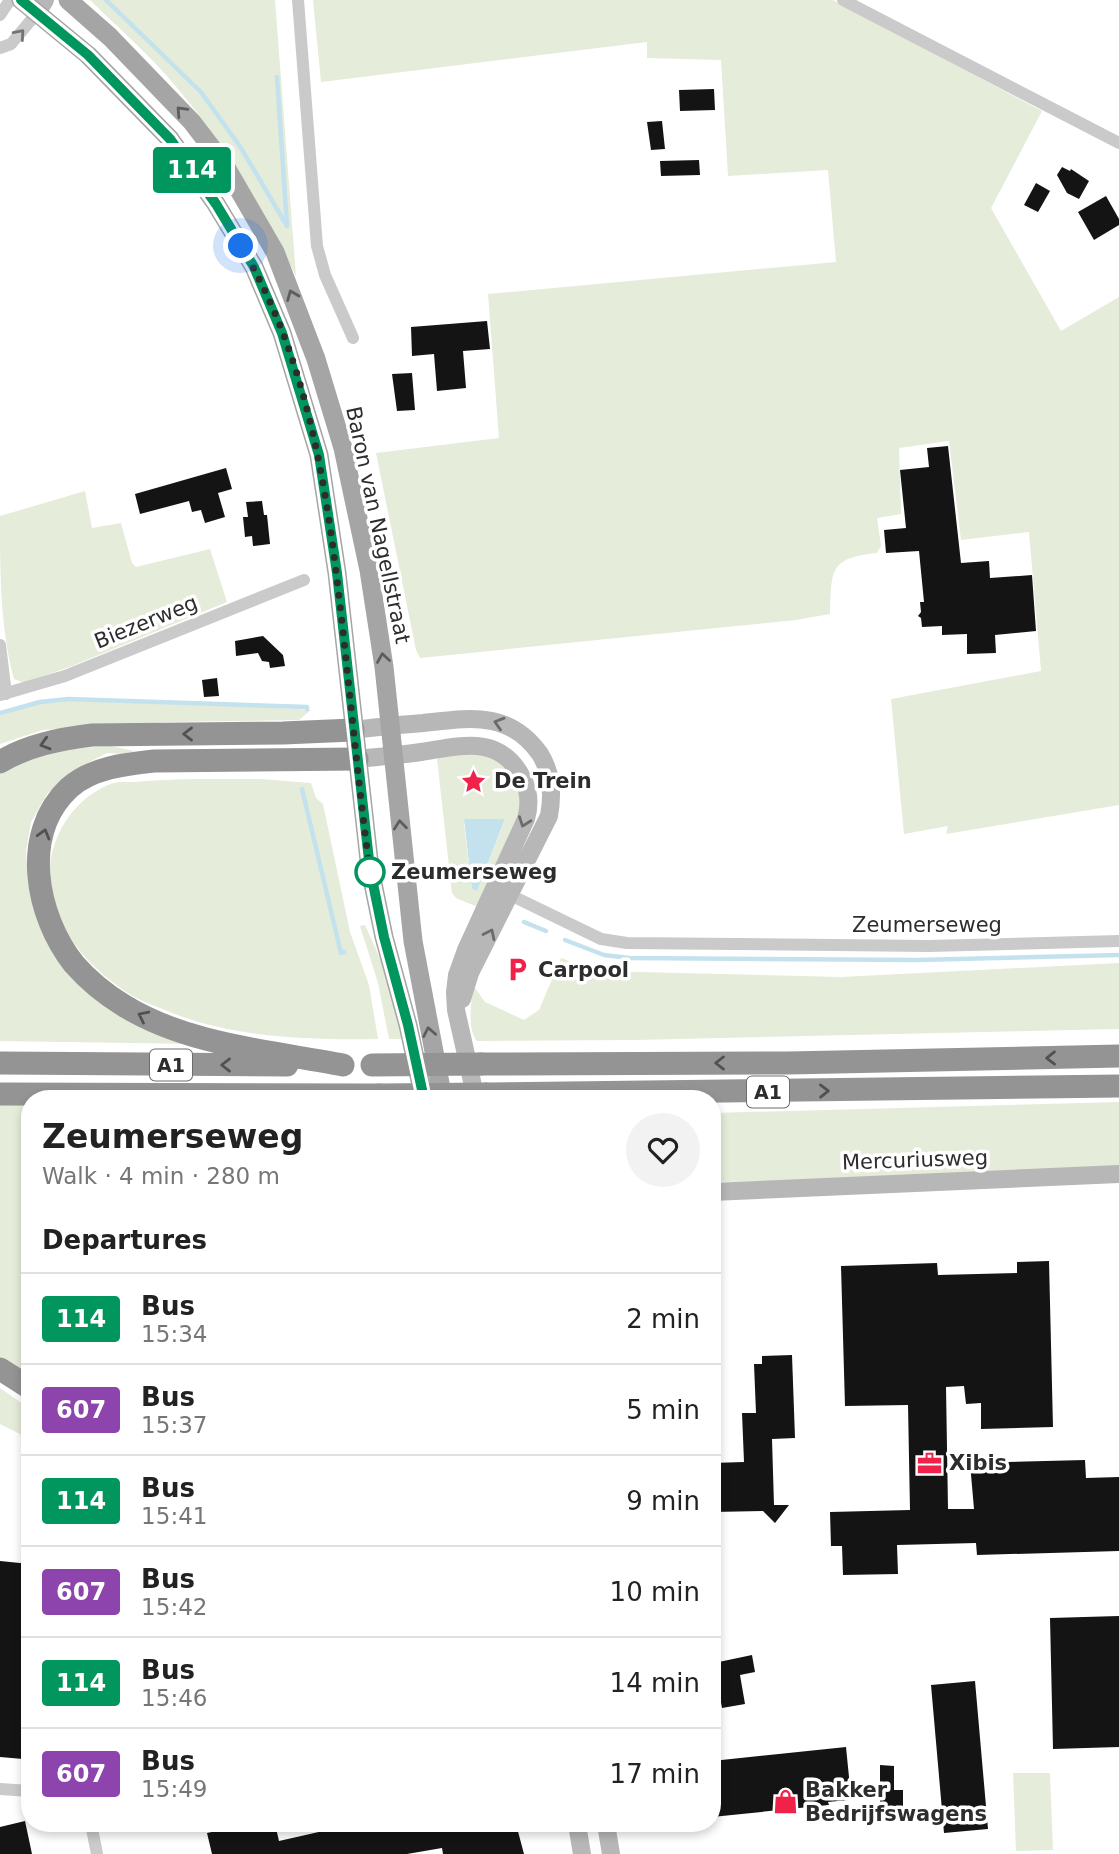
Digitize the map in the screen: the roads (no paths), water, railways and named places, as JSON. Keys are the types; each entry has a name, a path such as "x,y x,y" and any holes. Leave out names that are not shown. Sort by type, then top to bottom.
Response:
{"highway":[{"path":"0,762 18,751 63,738 92,735 353,730"},
{"name":"A1","path":"343,1065 197,1036 166,1026 123,1006 89,980 73,963 53,929 40,888 38,864 41,840 54,808 71,787 94,773 131,763 154,761 357,759"},
{"name":"A1","path":"0,1063 788,1063 1119,1056"},
{"name":"A1","path":"721,1093 1119,1086"},
{"name":"A1","path":"0,1094 21,1094"},
{"path":"0,1369 21,1382"}],"main road":[{"name":"Baron van Nagellstraat","path":"21,0 41,7 170,139 216,204 254,267 282,333 319,455 337,573 370,869 422,1090"},
{"name":"Baron van Nagellstraat","path":"68,0 110,37 192,122 224,164 275,252 316,359 343,448 369,570 384,667 413,941 441,1090"}],"street":[{"path":"0,15 10,0"},
{"path":"298,0 317,246 325,275 353,338"},
{"path":"843,0 1119,143"},
{"path":"0,48 11,44 41,7"},
{"name":"Biezerweg","path":"3,694 65,676 304,580"},
{"path":"0,645 3,694"},
{"path":"353,730 462,719 494,720 522,733 537,749 550,775 552,803 549,816 502,892"},
{"path":"357,759 458,746 482,746 501,753 518,770 527,791 528,814 462,1000 460,1020 479,1090"},
{"name":"Zeumerseweg","path":"502,892 601,939 627,943 929,946 1119,941"},
{"name":"Mercuriusweg","path":"721,1192 1119,1174"},
{"path":"0,1789 21,1790"},
{"path":"93,1832 97,1854"},
{"path":"578,1832 582,1854"},
{"path":"607,1832 611,1854"}],"water":[{"path":"464,819 505,819 477,891 472,889"}],"waterway":[{"path":"106,0 201,92 241,148 287,226 277,77"},
{"path":"0,713 40,702 68,699 307,709"},
{"path":"302,789 341,953 344,952"},
{"path":"524,922 546,931"},
{"path":"565,940 604,955 629,958 918,960 1119,955"}],"place":[{"name":"De Trein","path":"474,781"},
{"name":"Zeumerseweg","path":"370,872"},
{"name":"Carpool","path":"518,970"},
{"name":"Xibis","path":"929,1463"},
{"name":"Bakker Bedrijfswagens","path":"785,1802"}]}
